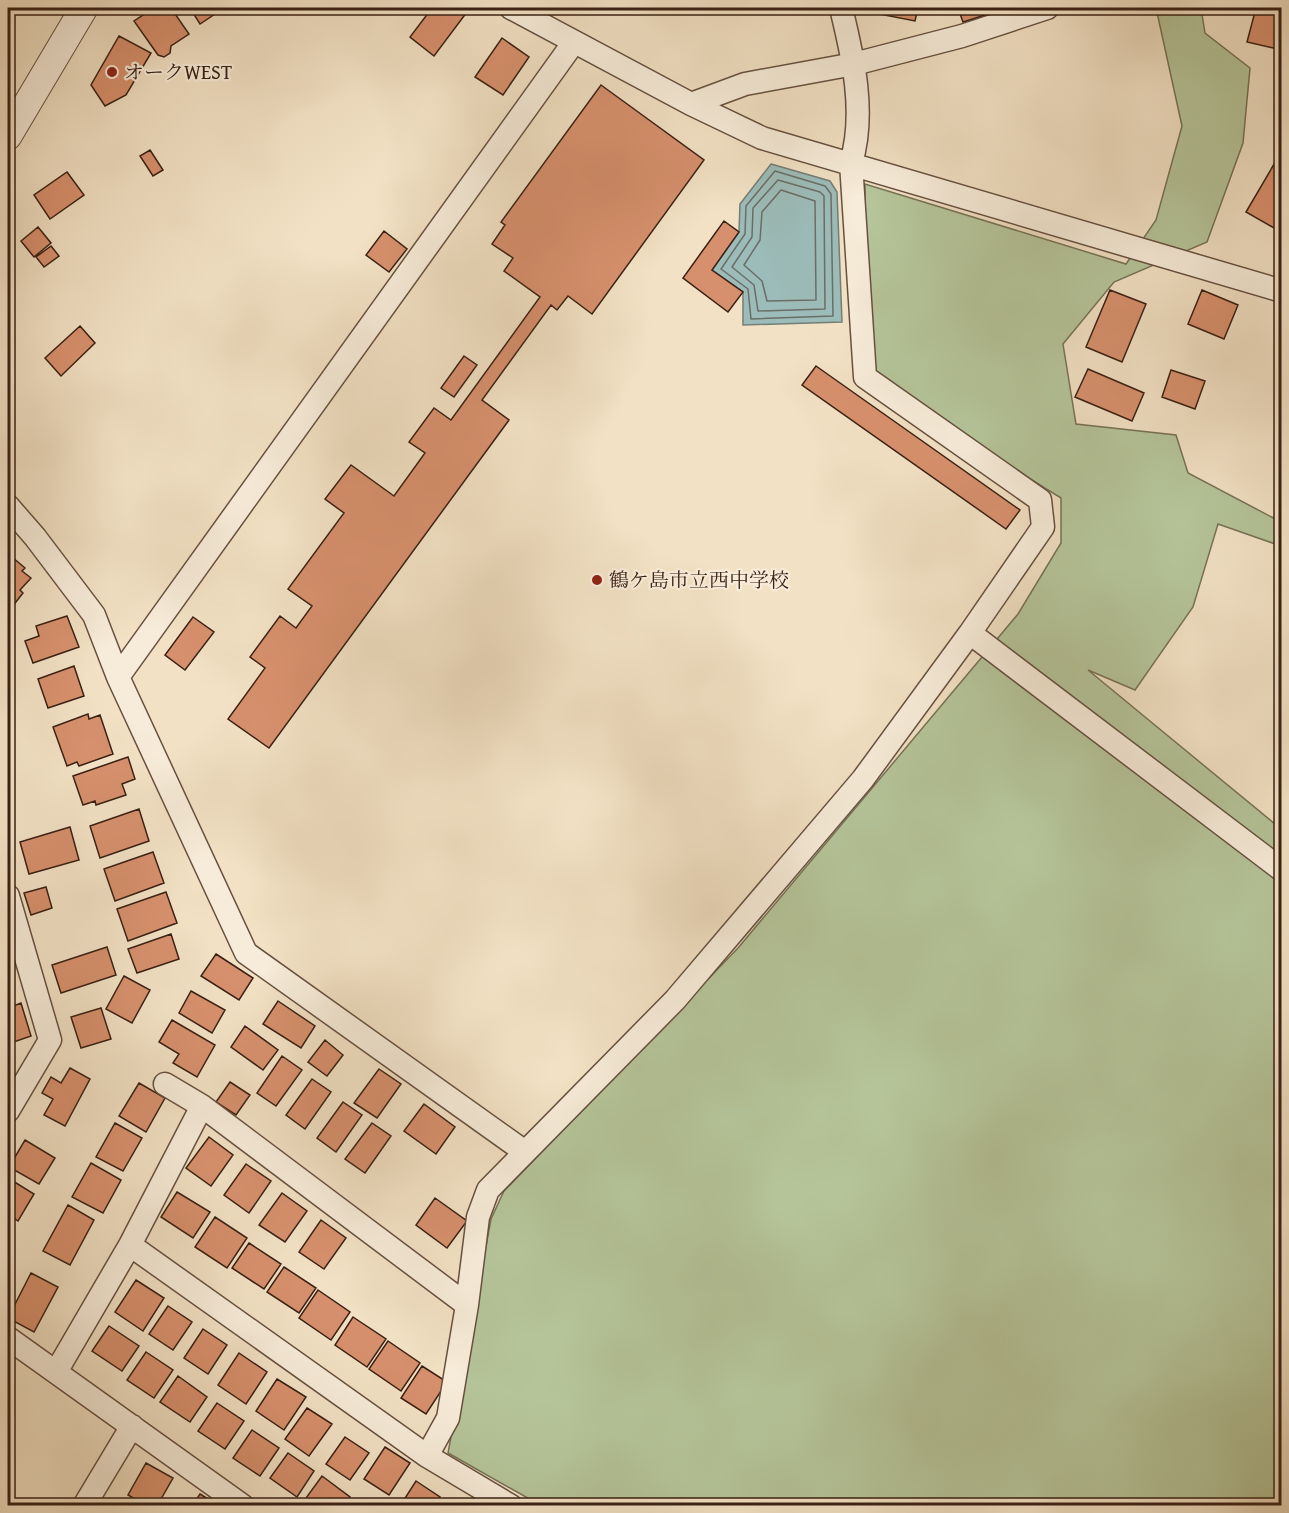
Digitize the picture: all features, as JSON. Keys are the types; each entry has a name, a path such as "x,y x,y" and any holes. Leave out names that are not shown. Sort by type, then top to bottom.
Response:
{"street":[{"path":"8,136 84,8"},
{"path":"511,8 691,104 762,138 1281,291"},
{"path":"427,1456 448,1418 467,1305 478,1217 488,1190 675,1000 863,779 970,633 1043,527 1040,500 865,377 851,164 858,142 854,64 841,8"},
{"path":"691,104 745,84 854,64 962,36 1047,8"},
{"path":"118,677 574,42"},
{"path":"8,506 35,537 94,615 118,677 246,953 525,1152"},
{"path":"970,633 1281,870"},
{"path":"8,896 50,1040 8,1111"},
{"path":"165,1084 202,1106 467,1305"},
{"path":"56,1372 130,1245 202,1106"},
{"path":"130,1245 427,1456 511,1506"},
{"path":"8,1338 243,1506"},
{"path":"84,1506 132,1426"}],"green space":[{"path":"1156,8 1201,8 1205,33 1250,68 1243,143 1207,242 1114,282 1063,344 1076,424 1176,435 1188,473 1281,522 1281,546 1218,524 1193,607 1135,690 1088,670 1281,829 1281,1505 540,1505 448,1453 491,1219 504,1191 738,948 1018,614 1061,543 1061,498 865,377 865,184 1126,264 1156,220 1182,126"}],"water":[{"path":"771,164 830,181 837,192 842,322 743,325 743,292 712,270 739,232 740,204"}],"building":[{"path":"147,8 171,8 189,34 171,46 170,53 164,57 158,55 134,21 149,11"},
{"path":"190,8 224,8 200,24"},
{"path":"432,8 460,8 467,12 434,56 410,37"},
{"path":"880,8 918,8 915,21 879,14"},
{"path":"958,8 1000,8 1001,10 963,22"},
{"path":"1206,8 1246,8 1246,12 1207,13"},
{"path":"1256,8 1282,8 1282,50 1247,42"},
{"path":"119,36 151,53 126,95 105,106 91,85"},
{"path":"502,38 529,57 503,95 475,77"},
{"path":"601,85 704,160 592,314 568,296 557,310 551,305 482,400 509,420 269,748 228,719 265,668 250,657 280,616 296,628 312,606 288,589 344,513 325,499 351,465 394,496 425,453 409,442 434,408 451,420 540,297 504,271 513,258 492,244 505,225 501,222"},
{"path":"150,150 163,170 153,176 140,156"},
{"path":"1280,154 1282,155 1281,232 1246,212"},
{"path":"67,172 84,195 50,219 34,195"},
{"path":"724,221 739,232 712,270 743,292 728,312 683,278"},
{"path":"38,227 51,243 34,257 21,241"},
{"path":"384,231 407,249 389,272 366,255"},
{"path":"51,246 59,256 44,267 36,257"},
{"path":"1110,290 1146,304 1122,362 1086,347"},
{"path":"1202,290 1238,305 1224,339 1188,324"},
{"path":"80,326 95,343 61,376 45,358"},
{"path":"464,356 477,365 454,397 441,388"},
{"path":"816,366 1020,510 1006,529 802,385"},
{"path":"1088,369 1144,393 1132,421 1075,397"},
{"path":"1171,370 1205,381 1195,409 1162,397"},
{"path":"12,557 25,568 22,571 31,578 20,590 23,593 8,612 8,561"},
{"path":"67,616 79,647 33,663 25,641 39,636 36,626"},
{"path":"193,617 214,632 185,670 165,655"},
{"path":"74,666 84,696 48,708 38,679"},
{"path":"88,714 89,719 100,715 113,754 79,766 77,762 67,766 53,727"},
{"path":"128,757 135,779 122,784 126,795 96,805 95,801 83,805 73,776"},
{"path":"139,809 149,841 100,858 90,826"},
{"path":"70,827 79,860 29,874 20,842"},
{"path":"153,852 164,883 115,901 104,869"},
{"path":"46,887 52,908 31,915 24,893"},
{"path":"166,892 177,923 128,941 117,909"},
{"path":"171,934 179,959 137,973 128,949"},
{"path":"107,947 116,975 61,993 52,965"},
{"path":"216,954 253,978 239,1000 201,976"},
{"path":"124,976 150,990 132,1023 106,1009"},
{"path":"191,991 225,1010 212,1033 179,1013"},
{"path":"278,1001 315,1026 301,1048 263,1024"},
{"path":"21,1003 31,1036 8,1044 8,1008"},
{"path":"101,1008 111,1039 81,1048 71,1017"},
{"path":"172,1020 215,1045 197,1077 173,1063 179,1054 159,1042"},
{"path":"245,1026 278,1050 263,1070 231,1047"},
{"path":"325,1040 343,1055 327,1076 308,1062"},
{"path":"282,1056 302,1070 276,1106 257,1093"},
{"path":"70,1068 90,1079 65,1126 44,1115 53,1099 42,1093 51,1077 61,1083"},
{"path":"379,1069 401,1084 377,1118 354,1103"},
{"path":"312,1079 331,1092 305,1129 286,1115"},
{"path":"230,1082 250,1095 236,1115 216,1102"},
{"path":"139,1083 165,1098 146,1132 119,1116"},
{"path":"343,1102 362,1115 336,1152 317,1138"},
{"path":"424,1104 455,1127 436,1154 404,1131"},
{"path":"115,1123 142,1138 123,1171 96,1157"},
{"path":"372,1123 391,1136 365,1173 345,1159"},
{"path":"209,1137 233,1155 211,1186 186,1168"},
{"path":"25,1140 55,1158 39,1184 9,1167"},
{"path":"91,1163 121,1180 103,1213 72,1197"},
{"path":"246,1164 271,1181 249,1213 224,1195"},
{"path":"8,1178 34,1194 18,1221 8,1214"},
{"path":"177,1192 210,1212 193,1238 161,1217"},
{"path":"282,1193 307,1211 285,1242 259,1225"},
{"path":"435,1198 467,1221 447,1248 416,1225"},
{"path":"68,1205 94,1220 70,1265 43,1251"},
{"path":"215,1217 247,1238 227,1268 195,1247"},
{"path":"321,1220 346,1238 324,1269 299,1252"},
{"path":"249,1243 281,1264 264,1289 232,1268"},
{"path":"284,1267 316,1288 299,1313 267,1292"},
{"path":"31,1273 58,1287 34,1332 8,1318"},
{"path":"136,1280 164,1298 143,1331 115,1312"},
{"path":"318,1290 350,1312 331,1340 299,1318"},
{"path":"168,1306 192,1322 173,1350 149,1334"},
{"path":"353,1317 386,1339 367,1367 335,1345"},
{"path":"109,1326 139,1346 122,1371 92,1351"},
{"path":"203,1329 227,1345 208,1374 184,1358"},
{"path":"388,1341 420,1363 401,1391 369,1369"},
{"path":"146,1352 173,1370 154,1398 127,1380"},
{"path":"239,1353 267,1372 246,1404 218,1385"},
{"path":"422,1366 447,1382 426,1414 401,1398"},
{"path":"178,1376 207,1397 190,1422 160,1402"},
{"path":"277,1379 306,1397 284,1430 256,1411"},
{"path":"217,1403 244,1421 225,1449 198,1431"},
{"path":"307,1408 332,1424 309,1456 285,1439"},
{"path":"252,1430 279,1448 260,1476 233,1458"},
{"path":"345,1437 369,1453 350,1480 326,1464"},
{"path":"385,1447 410,1463 389,1495 364,1479"},
{"path":"288,1453 314,1471 297,1497 270,1478"},
{"path":"146,1463 173,1478 157,1506 147,1506 128,1495"},
{"path":"322,1476 350,1497 343,1506 316,1506 306,1498"},
{"path":"416,1481 440,1497 434,1506 400,1506"},
{"path":"200,1494 219,1506 192,1506"}],"place":[{"name":"オークWEST","path":"112,72"},
{"name":"鶴ケ島市立西中学校","path":"597,580"}]}
